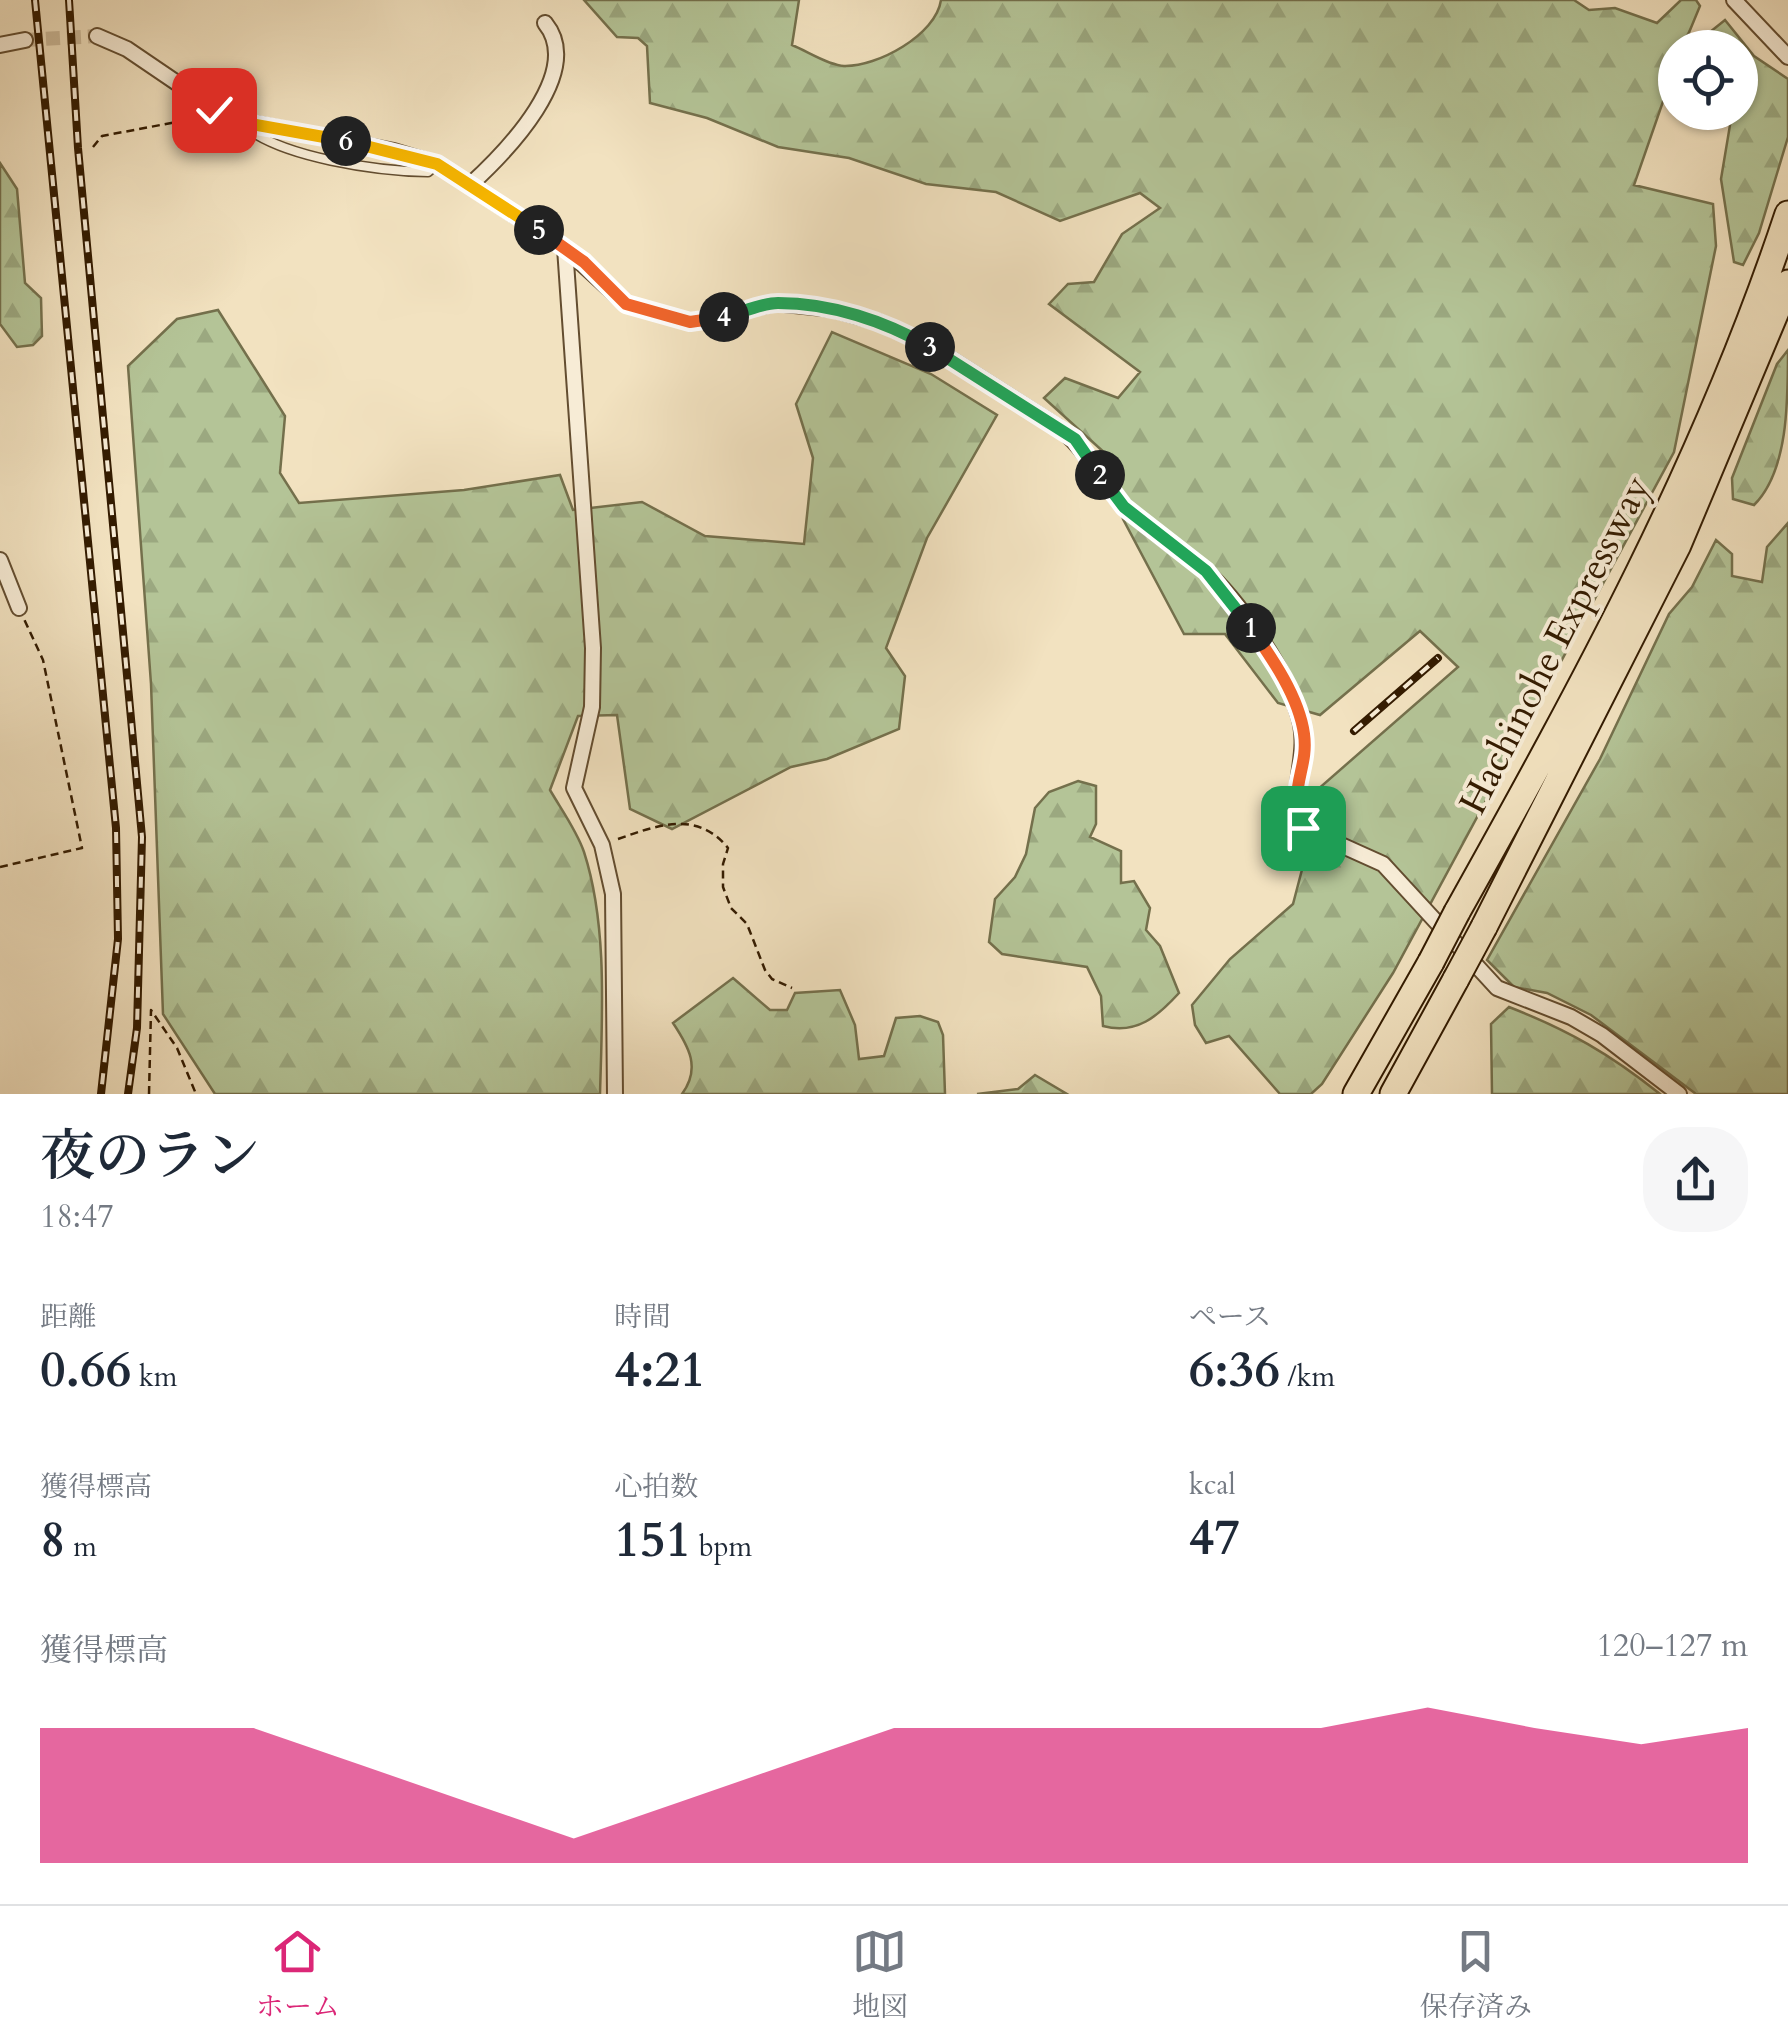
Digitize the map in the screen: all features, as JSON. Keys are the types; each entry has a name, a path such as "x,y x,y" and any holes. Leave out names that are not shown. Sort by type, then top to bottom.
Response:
{"highway":[{"name":"Hachinohe Expressway","path":"1356,1094 1575,704 1658,537 1750,323 1788,214"},
{"name":"Hachinohe Expressway","path":"1392,1094 1484,927 1678,545 1788,283"}],"street":[{"path":"1734,0 1788,58"},
{"path":"470,185 514,140 549,87 558,52 556,35 545,23"},
{"path":"98,36 127,49 214,110 240,122 394,151 437,164 565,248 626,304 690,322 714,320 775,302 833,310 878,322 927,344 1075,439 1124,507 1206,571 1266,650 1298,710 1305,737 1294,805 1303,828 1383,864 1497,988 1571,1017 1632,1056 1679,1094"},
{"path":"0,45 26,40"},
{"path":"565,248 593,648 592,706 574,788 602,845 613,894 615,1094"},
{"path":"0,560 19,608"}],"lane":[{"path":"240,122 246,129 292,149 365,170 428,172 437,164"}],"path":[{"path":"93,148 102,136 198,120 214,110"},
{"path":"0,867 82,848 43,660 19,608"},
{"path":"602,845 675,821 700,826 718,836 728,848 722,864 723,887 731,908 747,924 765,970 772,979 792,988"},
{"path":"148,1094 151,1010 176,1048 196,1094"}],"green space":[{"path":"584,0 799,0 792,45 844,66 888,55 917,37 937,13 941,0 1574,0 1589,10 1615,8 1657,23 1681,0 1696,0 1700,6 1690,30 1658,30 1658,116 1634,185 1713,204 1716,246 1674,452 1393,973 1322,1084 1311,1094 1280,1094 1229,1036 1206,1043 1195,1025 1192,1005 1230,959 1293,904 1304,862 1309,797 1458,667 1420,631 1320,715 1278,703 1225,634 1184,634 1123,519 1107,455 1044,398 1065,378 1118,398 1140,372 1049,304 1068,284 1094,282 1122,234 1160,208 1140,193 1060,221 996,192 926,184 849,158 778,147 707,118 650,103 647,46 638,38 617,37"},
{"path":"1725,20 1733,30 1712,30"},
{"path":"1758,59 1788,79 1788,137 1759,233 1743,265 1734,262 1721,179 1729,130 1758,130"},
{"path":"0,163 17,189 25,283 41,298 42,336 33,345 17,347 0,324"},
{"path":"218,310 285,416 280,473 299,503 464,490 560,475 573,510 642,502 705,536 804,544 813,458 796,404 832,332 931,374 997,415 927,538 886,648 905,676 899,729 827,759 791,767 672,829 630,809 617,715 578,716 550,790 581,844 597,910 602,972 600,1094 215,1094 163,1014 151,684 128,366 177,319"},
{"path":"1788,350 1784,435 1774,474 1754,505 1733,499 1732,478 1777,364"},
{"path":"1788,523 1788,1094 1696,1094 1591,1015 1547,993 1514,987 1487,960 1600,759 1669,614 1692,587 1716,540 1732,554 1732,576 1762,582 1767,547"},
{"path":"1078,781 1096,786 1096,824 1090,837 1121,851 1121,883 1134,881 1150,908 1146,930 1160,946 1179,993 1155,1016 1136,1026 1103,1026 1101,996 1087,967 1002,954 989,942 995,899 1015,877 1026,854 1035,808 1049,792"},
{"path":"733,978 770,1010 787,1010 795,993 840,990 855,1025 859,1059 884,1056 896,1018 920,1016 938,1022 943,1035 945,1094 682,1094 691,1075 691,1058 673,1023"},
{"path":"1509,1007 1588,1044 1660,1094 1492,1094 1491,1024"},
{"path":"1035,1075 1067,1094 977,1094 1018,1089"}],"tunnel":[{"path":"25,40 97,36"}],"railway":[{"path":"35,0 116,828 118,939 101,1094"},
{"path":"69,0 78,148 142,837 137,1028 128,1094"},
{"path":"1354,731 1438,658"}],"route":[{"path":"214,110 240,122 394,151 437,164 528,221 584,262 626,304 690,322 714,320 775,302 833,310 878,322 927,344 1056,426 1075,439 1124,507 1206,571 1266,650 1298,710 1305,737 1294,805 1303,828"}]}
